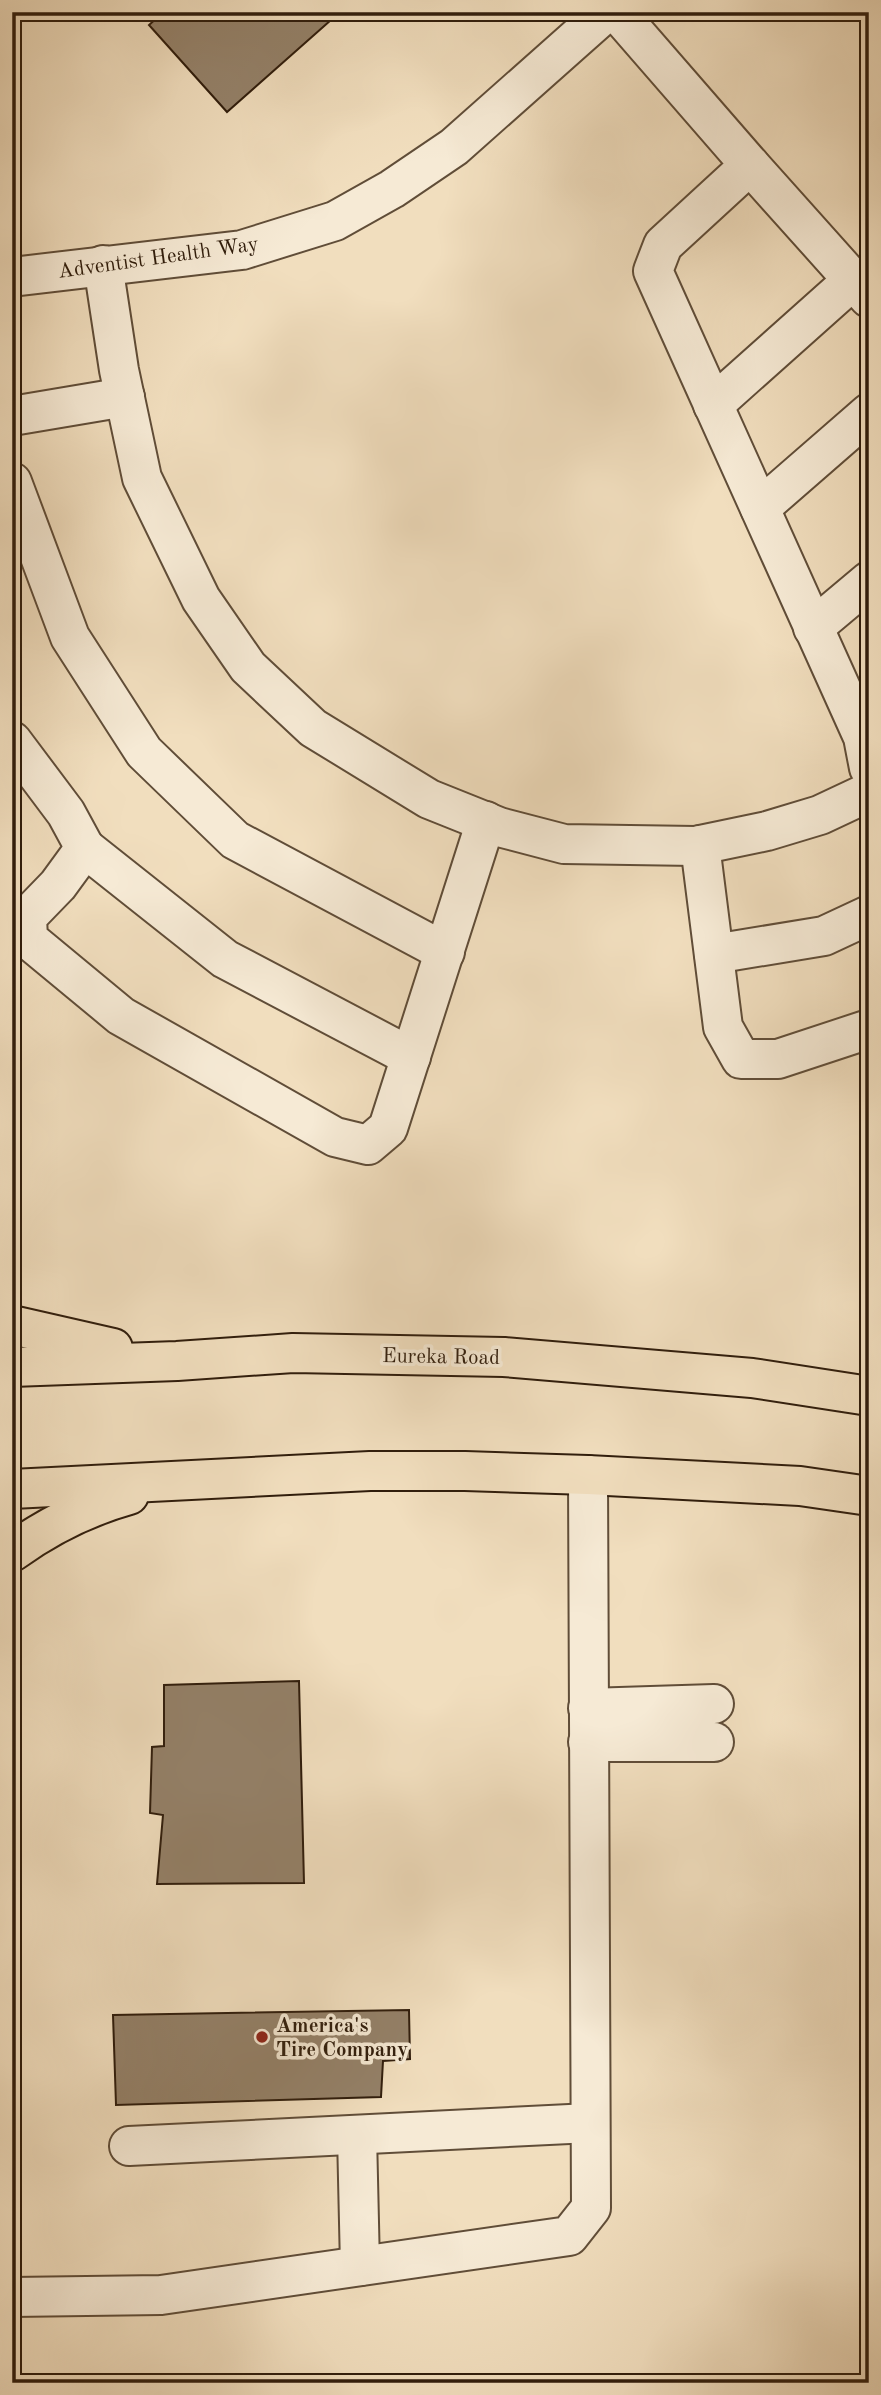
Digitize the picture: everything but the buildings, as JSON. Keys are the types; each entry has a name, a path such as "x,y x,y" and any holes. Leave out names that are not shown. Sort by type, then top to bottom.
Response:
{"main road":[{"path":"12,1325 177,1361"},
{"name":"Eureka Road","path":"12,1367 177,1361 293,1353 503,1357 752,1378 869,1396"},
{"path":"12,1489 370,1471 588,1475 800,1486 869,1496"},
{"path":"12,1552 54,1524 82,1511 131,1494 199,1478"}],"lane":[{"name":"Adventist Health Way","path":"12,277 242,250 335,221 392,189 454,147 606,12"},
{"path":"617,12 861,289 713,405"},
{"path":"750,165 663,245 653,271 867,746"},
{"path":"103,265 125,397 142,478 201,598 248,667 313,728 429,799 486,821 564,844 701,845 767,831 820,815 869,792"},
{"path":"12,416 125,397"},
{"path":"760,508 869,413"},
{"path":"12,482 69,637 144,752 235,840 445,951"},
{"path":"813,628 869,581"},
{"path":"12,741 66,813 85,848 225,959 411,1057"},
{"path":"85,848 58,885 27,917 28,939 121,1016 335,1137 368,1145 388,1128 486,821"},
{"path":"701,845 723,1027 741,1059 778,1059 869,1028"},
{"path":"714,954 824,936 869,915"},
{"path":"12,2297 161,2295 569,2236 591,2207 588,1475"},
{"path":"588,1725 714,1704"},
{"path":"588,1725 714,1742"},
{"path":"129,2146 590,2123"},
{"path":"357,2135 360,2266"}],"place":[{"name":"America's Tire Company","path":"262,2037"}]}
